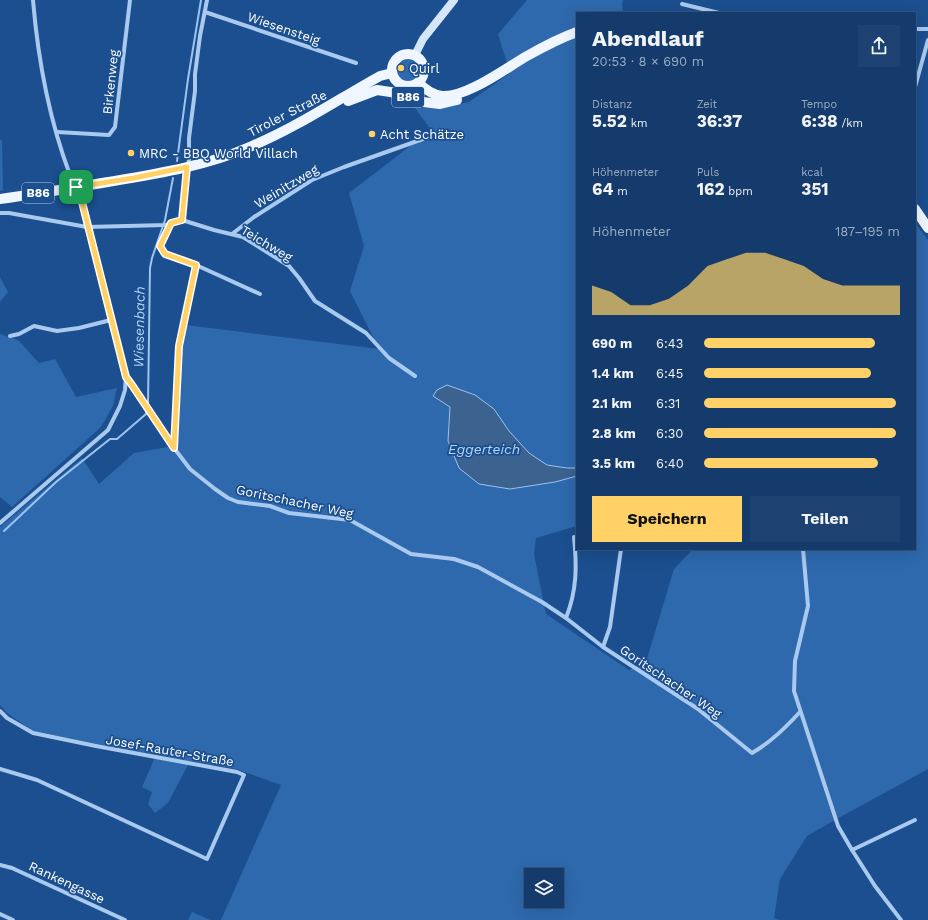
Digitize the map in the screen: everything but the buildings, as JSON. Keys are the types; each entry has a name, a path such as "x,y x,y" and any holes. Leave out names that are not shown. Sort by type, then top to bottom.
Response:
{"main road":[{"path":"415,55 423,39 454,0"},
{"name":"B86","path":"418,83 430,93 441,96 452,96 477,86 519,60 549,44 576,32"},
{"path":"404,54 415,55 422,61 424,75 418,83 413,86 403,86 396,81 392,73 392,65 396,58 404,54"},
{"name":"Tiroler Straße","path":"0,199 134,178 187,167 251,147 312,117 380,76 392,73"},
{"name":"B86","path":"334,104 342,104 360,95 377,90 397,93 423,102 440,104 466,97 476,92 477,86"},
{"path":"916,210 928,228"}],"street":[{"path":"0,523 108,430 120,406 126,377 87,227 80,194 70,175 48,103 41,71 33,0"},
{"name":"Birkenweg","path":"57,132 109,135 115,127 130,0"},
{"path":"0,213 8,213 87,227 166,225 182,220 189,138 195,91 195,74 207,0"},
{"path":"682,4 715,12"},
{"name":"Wiesensteig","path":"205,12 356,63"},
{"path":"916,29 928,29"},
{"path":"916,83 928,40"},
{"name":"Weinitzweg","path":"232,234 254,217 312,180 423,139"},
{"name":"Teichweg","path":"182,220 243,237 289,266 315,301 366,333 389,358 415,376"},
{"path":"171,223 160,246 165,254 196,265 260,294"},
{"path":"174,448 179,346 196,265"},
{"path":"10,336 19,334 34,326 57,331 79,328 111,320"},
{"name":"Goritschacher Weg","path":"126,377 190,469 228,498 238,502 270,506 289,513 350,520 412,554 454,559 478,567 542,602 566,618 603,647 698,709 752,753 779,735 800,712"},
{"path":"566,618 573,602 577,563 574,537"},
{"name":"Goritschacher Weg","path":"603,647 610,627 621,550"},
{"path":"803,550 808,606 795,661 794,691 838,826 875,886 901,920"},
{"name":"Josef-Rauter-Straße","path":"0,711 7,718 33,733 237,772 244,775 207,859 37,780 0,768"},
{"path":"852,850 916,820"},
{"name":"Rankengasse","path":"0,865 12,868 125,920"},
{"path":"0,914 13,920"}],"shaded area":[{"path":"527,0 623,0 623,12 576,12 576,468 550,466 538,460 523,448 516,440 494,409 450,407 448,441 459,468 510,489 555,482 576,476 576,526 536,538 534,554 546,614 629,670 646,662 674,569 692,550 916,550 916,224 928,240 928,769 807,836 780,879 774,918 780,920 221,920 281,785 236,769 190,761 168,803 155,813 148,804 152,792 142,787 156,755 34,732 7,713 0,705 0,527 82,458 99,484 134,453 173,446 180,346 186,325 379,349 350,291 364,246 349,193 431,130 415,108 441,108 469,102 510,73 498,34"},
{"path":"408,57 417,61 421,70 417,79 408,83 399,79 395,70 399,61"},
{"path":"0,140 2,140 3,190 0,191"},
{"path":"0,277 8,292 0,302"},
{"path":"0,334 18,340 39,363 55,359 76,397 117,388 113,406 101,427 12,507 0,497"},
{"path":"192,912 210,920 188,920"}],"water":[{"name":"Eggerteich","path":"447,385 475,395 494,409 509,431 529,453 547,465 576,468 576,476 555,482 510,489 479,484 459,468 448,441 450,407 433,396 437,390"}],"waterway":[{"name":"Wiesenbach","path":"177,161 188,79 201,0"},
{"name":"Wiesenbach","path":"4,531 56,482 110,439 117,439 146,414 148,404 150,268 165,220 173,178"}],"place":[{"name":"Quirl","path":"401,68"},
{"name":"Acht Schätze","path":"372,134"},
{"name":"MRC - BBQ World Villach","path":"131,153"}],"route":[{"path":"187,167 182,220 171,223 160,246 165,254 196,265 179,346 174,448 126,377 99,275 80,194 76,187 134,178 187,167"}]}
